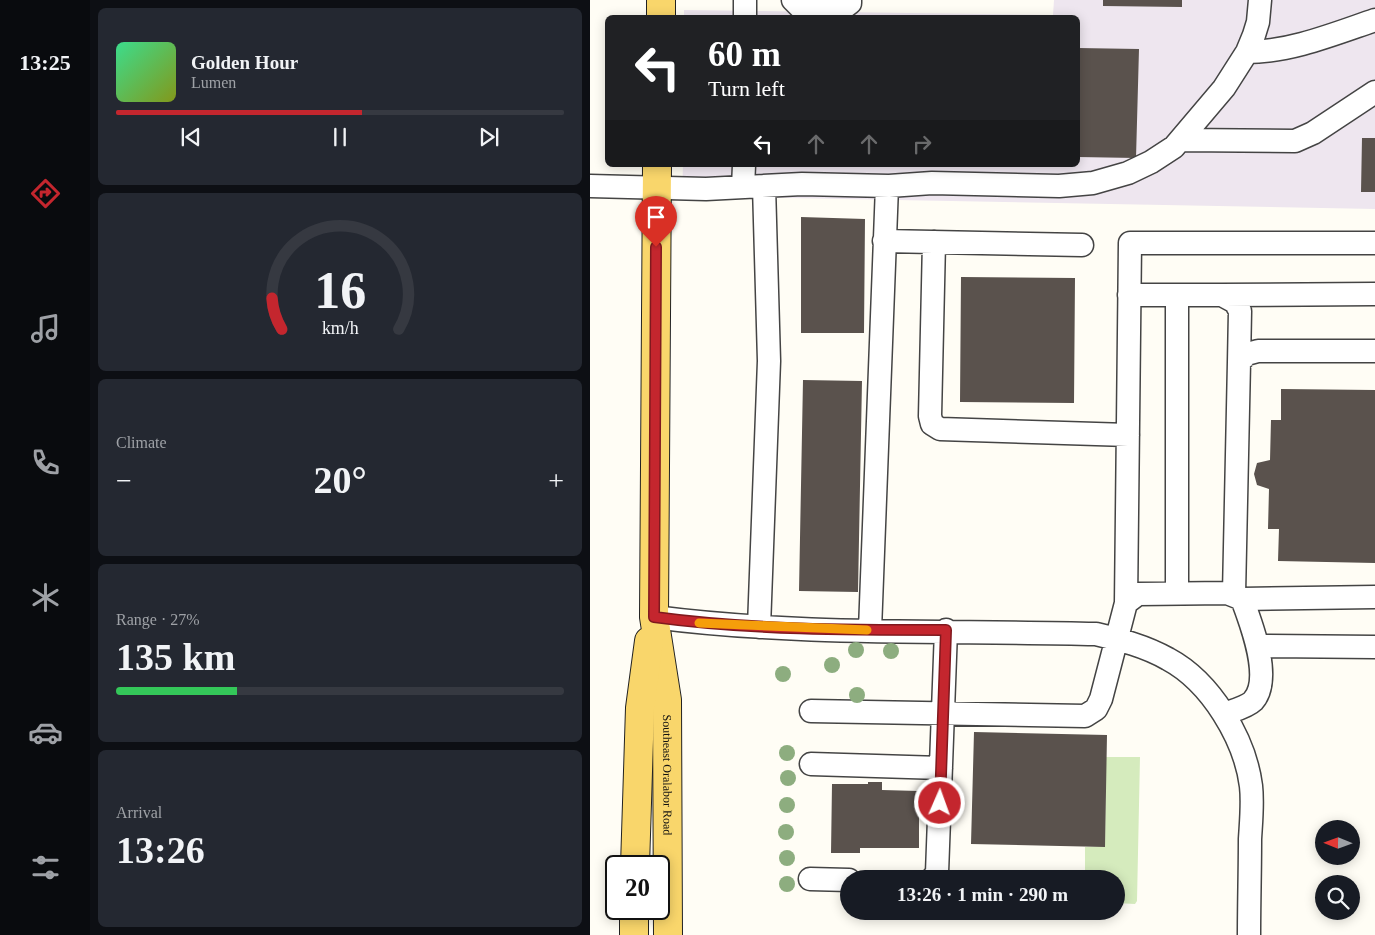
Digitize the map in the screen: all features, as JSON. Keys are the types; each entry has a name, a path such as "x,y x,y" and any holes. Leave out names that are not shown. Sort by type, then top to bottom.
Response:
{"main road":[{"path":"661,0 661,15"},
{"name":"Southeast Oralabor Road","path":"635,855 640,708 654,617 657,177"},
{"name":"Southeast Oralabor Road","path":"654,617 667,700 668,935"},
{"path":"634,920 634,935"}],"lane":[{"path":"745,0 745,15"},
{"path":"793,0 801,8 842,9 850,3 850,0"},
{"path":"590,186 657,177 754,187 802,184 886,186 933,174 1026,175 1059,186 1093,183 1128,173 1151,162 1181,140 1224,88 1247,52 1258,22 1260,0"},
{"path":"1247,52 1268,52 1335,34 1375,20"},
{"path":"1181,140 1295,141 1313,133 1375,92"},
{"path":"745,167 754,187 769,361 759,627"},
{"path":"870,630 886,186"},
{"path":"884,241 1082,245"},
{"path":"934,242 930,416 932,424 940,429 1128,435"},
{"path":"811,711 1086,716 1096,709 1101,699 1118,639 1126,603 1130,243 1375,243"},
{"path":"1129,295 1375,294"},
{"path":"1177,295 1177,593"},
{"path":"1222,295 1235,302 1240,311 1238,597 1260,654 1259,690 1252,702 1224,714"},
{"path":"1239,362 1247,354 1258,351 1375,351"},
{"path":"1126,603 1138,594 1177,593 1238,597 1375,597"},
{"path":"654,617 703,624 759,627 1096,634 1135,643 1170,659 1208,693 1224,714 1238,739 1246,762 1251,787 1248,935"},
{"path":"937,870 946,630"},
{"path":"1258,646 1375,647"},
{"path":"810,764 941,768"},
{"path":"810,879 840,880"}],"shaded area":[{"path":"1054,0 1375,0 1375,209 682,196 683,167 1080,167 1080,15 1053,15"},
{"path":"684,10 1053,15 684,15"}],"green space":[{"path":"1106,757 1140,757 1137,901 1135,904 1125,903 1125,870 1085,870 1085,847 1105,846"}],"building":[{"path":"1103,0 1182,0 1182,7 1103,6"},
{"path":"1080,48 1139,49 1136,158 1080,157"},
{"path":"1362,138 1375,138 1375,192 1361,192"},
{"path":"801,217 865,219 864,333 801,333"},
{"path":"961,277 1075,278 1074,403 960,402"},
{"path":"803,380 862,381 858,592 799,591"},
{"path":"1281,389 1375,390 1375,563 1278,561 1279,529 1268,529 1269,489 1257,485 1254,474 1257,463 1270,460 1271,420 1281,420"},
{"path":"974,732 1107,735 1105,847 971,844"},
{"path":"868,782 882,782 882,790 919,791 919,848 860,848 860,853 831,853 832,784 868,784"}],"slow traffic":[{"path":"699,623 812,630 867,630"}],"route":[{"path":"656,247 654,617 703,624 812,630 946,630 940,803"}]}
